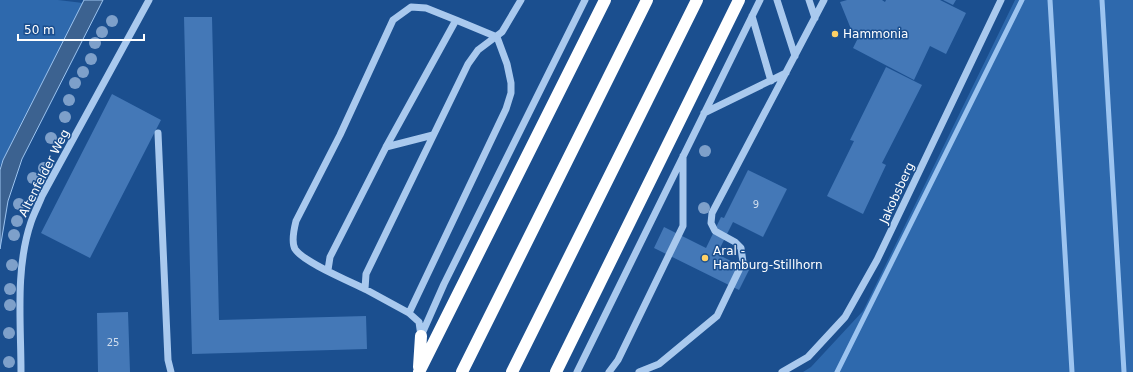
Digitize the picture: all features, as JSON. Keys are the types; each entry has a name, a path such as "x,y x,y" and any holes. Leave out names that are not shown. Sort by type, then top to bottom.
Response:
{"highway":[{"path":"419,372 605,0"},
{"path":"462,372 647,0"},
{"path":"512,372 697,0"},
{"path":"556,372 739,0"},
{"path":"419,372 421,336"}],"street":[{"name":"Altenfelder Weg","path":"22,372 21,279 24,250 31,221 42,196 149,0"},
{"path":"365,289 366,274 468,64 478,50 497,37 506,27 521,0"},
{"path":"421,336 444,284 585,0"},
{"path":"577,372 760,0"},
{"path":"777,0 795,56"},
{"path":"809,0 814,18"},
{"path":"639,372 659,364 717,316 743,262 741,248 735,242 715,231 711,223 712,213 824,0"},
{"name":"Jakobsberg","path":"782,372 808,357 845,316 877,260 1001,0"},
{"path":"409,313 506,109 511,93 507,64 497,37 426,8 411,7 394,20 295,226 294,247 302,257 409,313 419,322 421,336"},
{"path":"752,16 771,81"},
{"path":"328,270 330,257 386,147 456,20"},
{"path":"704,113 786,73"},
{"path":"158,133 168,360 171,372"},
{"path":"386,147 433,134"},
{"path":"609,372 618,360 683,226 683,154"}],"shaded area":[{"path":"0,0 58,0 83,3 0,166"},
{"path":"84,0 103,0 22,159 8,201 0,249 0,170 3,160"},
{"path":"1015,0 1133,0 1133,372 803,372 811,367 863,311"}],"building":[{"path":"847,0 882,0 885,2 886,0 940,0 966,13 946,54 930,46 914,80 853,48 860,34 851,29 840,2"},
{"path":"943,0 956,0 953,5"},
{"path":"184,17 212,17 219,320 366,316 367,349 192,354"},
{"path":"886,67 922,85 882,163 886,165 863,214 827,196 854,141 850,140"},
{"path":"112,94 161,120 90,258 41,233"},
{"path":"748,170 787,189 763,237 733,222 717,254 749,270 739,290 654,248 664,227 706,248 721,217 724,218"},
{"path":"128,312 130,372 98,372 97,313"}],"waterway":[{"path":"837,372 1022,0"},
{"path":"1050,0 1072,372"},
{"path":"1102,0 1124,372"}],"place":[{"name":"Hammonia","path":"835,34"},
{"name":"Aral - Hamburg-Stillhorn","path":"705,258"}]}
